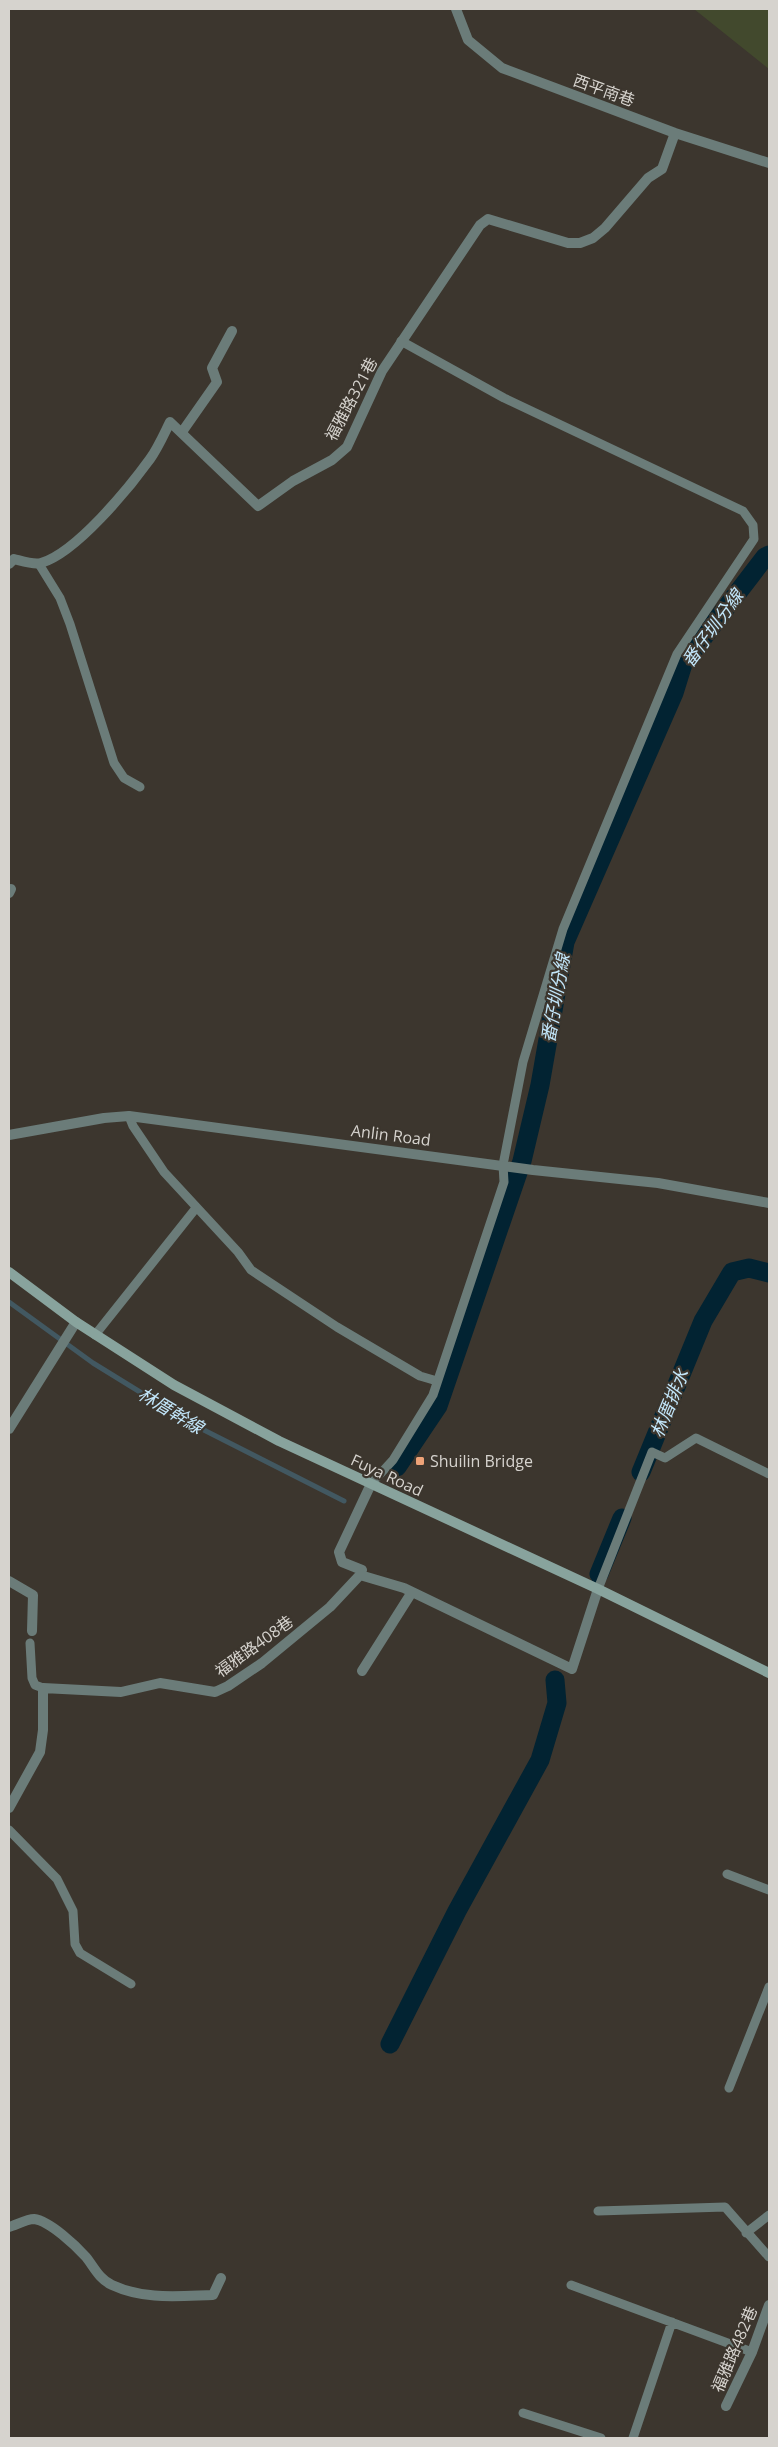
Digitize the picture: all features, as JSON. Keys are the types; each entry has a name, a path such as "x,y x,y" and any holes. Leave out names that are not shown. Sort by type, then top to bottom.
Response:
{"main road":[{"name":"Fuya Road","path":"9,1272 76,1322 174,1385 279,1441 598,1589 769,1673"}],"street":[{"name":"西平南巷","path":"456,9 468,40 502,68 675,133 769,164"},
{"name":"福雅路321巷","path":"182,432 258,506 293,481 332,460 347,447 382,371 445,280 470,239 484,222 488,219 503,222 568,243 580,243 593,238 605,228 648,178 662,168 675,133"},
{"path":"9,564 14,560 39,564 68,548 113,505 151,458 170,422 182,432 217,382 212,368 232,331"},
{"name":"Anlin Road","path":"9,1135 104,1118 129,1116 507,1165 533,1170 658,1183 769,1203"},
{"path":"9,1429 76,1322"},
{"path":"371,1484 339,1552 342,1562 362,1570 360,1575 388,1582 412,1592 572,1669 598,1589"},
{"name":"福雅路408巷","path":"43,1688 120,1692 160,1683 215,1692 228,1686 262,1663 330,1607 360,1575"},
{"path":"9,1581 33,1595 32,1631"},
{"path":"362,1672 412,1592"},
{"path":"9,1808 40,1752 43,1730 43,1688"},
{"path":"9,2227 34,2219 52,2226 86,2257 97,2273 110,2284 137,2294 152,2296 213,2295 221,2278"},
{"name":"福雅路482巷","path":"726,2406 752,2352 769,2305"}],"lane":[{"path":"371,1484 392,1460 433,1395 504,1182 523,1062 563,929 677,654 754,539 753,525 742,511 504,398 401,341"},
{"path":"39,564 60,598 70,624 114,762 124,778 140,787"},
{"path":"129,1116 133,1126 164,1172 238,1252 251,1270 337,1327 420,1376 437,1381"},
{"path":"95,1334 196,1208"},
{"path":"598,1589 652,1452 665,1458 696,1438 769,1474"},
{"path":"30,1643 32,1678 35,1685 43,1688"},
{"path":"9,1830 57,1879 73,1911 75,1944 80,1953 131,1984"},
{"path":"727,1874 769,1890"},
{"path":"730,2088 769,1987"},
{"path":"598,2211 725,2207 769,2257"},
{"path":"746,2233 769,2214"},
{"path":"571,2285 752,2352"},
{"path":"633,2438 672,2322"},
{"path":"523,2413 601,2438"}],"green space":[{"path":"694,9 769,9 769,69"}],"waterway":[{"name":"番仔圳分線","path":"397,1467 438,1406 522,1161 540,1085 565,942 674,693 683,664 765,557 769,555"},
{"name":"林厝排水","path":"641,1472 703,1321 732,1272 749,1268 769,1273"},
{"name":"林厝幹線","path":"9,1302 93,1363 192,1424 344,1501"},
{"name":"林厝排水","path":"599,1574 622,1518"},
{"path":"390,2044 457,1911 540,1760 557,1703 555,1680"}],"place":[{"name":"Shuilin Bridge","path":"420,1461"}]}
